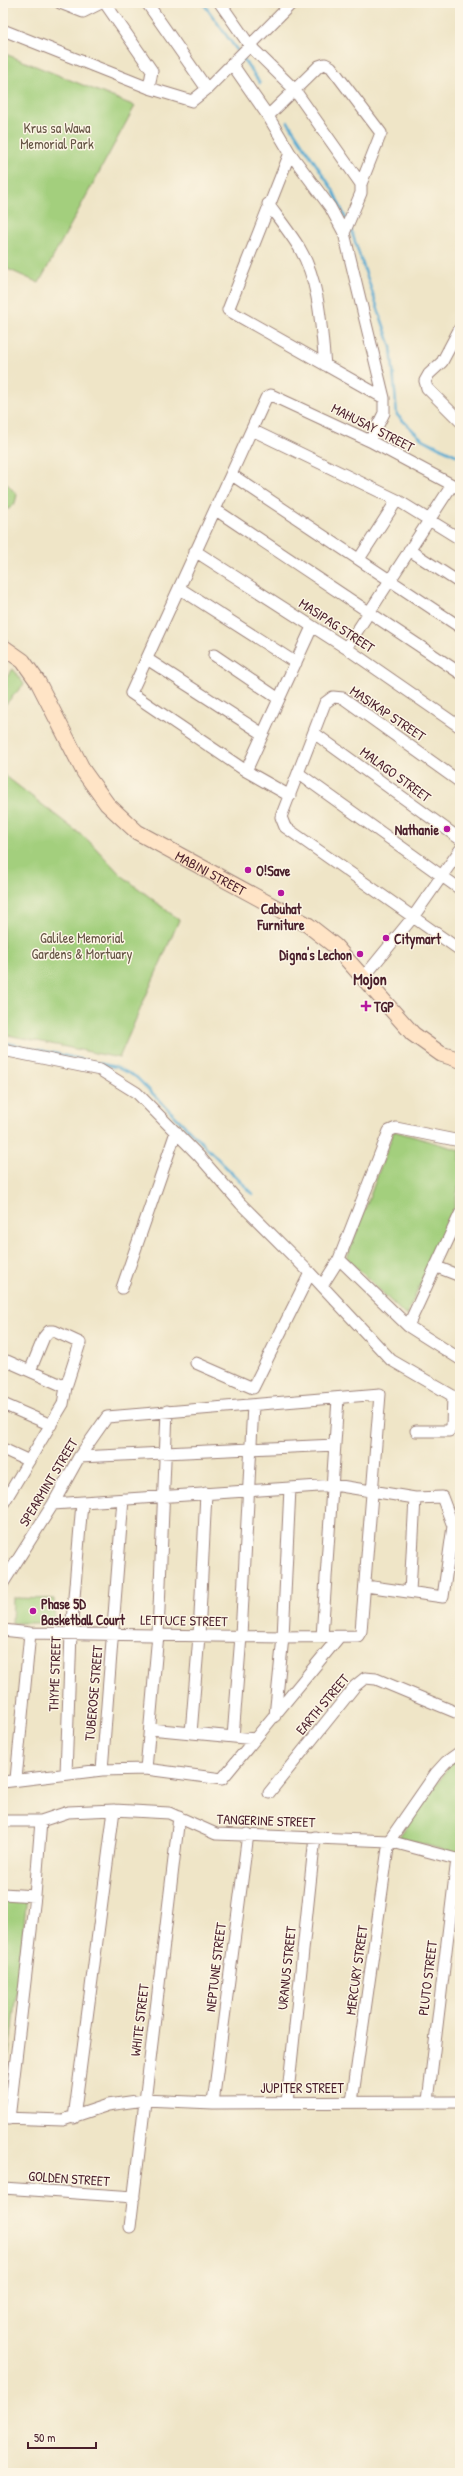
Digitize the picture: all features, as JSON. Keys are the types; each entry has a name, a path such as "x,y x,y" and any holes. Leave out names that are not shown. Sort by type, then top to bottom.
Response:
{"main road":[{"name":"MABINI STREET","path":"3,647 23,661 38,682 84,772 107,804 137,832 160,846 308,925 335,946 413,1034 426,1046 441,1054 460,1060"}],"street":[{"path":"60,3 83,12 100,3"},
{"path":"105,3 152,71 149,88"},
{"path":"147,3 207,89"},
{"path":"220,3 240,56 268,116 290,154 330,207 345,231 384,398 384,413 370,441"},
{"path":"3,30 149,88 192,101 207,89 240,56 287,5"},
{"path":"240,56 294,89 361,184"},
{"path":"268,116 319,66 325,64 331,67 381,133 361,184 361,193 345,231"},
{"path":"290,154 268,204 228,310 384,398"},
{"path":"268,204 300,250 310,271 320,318 325,365"},
{"path":"459,419 427,388 425,381 429,374 442,362 460,328"},
{"name":"MAHUSAY STREET","path":"252,430 266,398 271,395 370,441 456,487"},
{"path":"290,796 246,772 133,696 131,691 252,430 397,500 460,539"},
{"path":"232,475 460,627"},
{"path":"346,648 429,519 456,487"},
{"path":"358,559 397,500"},
{"path":"216,510 460,674"},
{"path":"409,550 460,584"},
{"name":"MASIPAG STREET","path":"195,551 346,648 460,727"},
{"path":"179,588 296,663"},
{"path":"246,772 312,627"},
{"path":"214,655 279,699"},
{"path":"147,659 263,734"},
{"name":"MASIKAP STREET","path":"460,782 343,698 333,697 325,703 281,817 285,827 460,950"},
{"name":"MALAGO STREET","path":"314,734 460,839"},
{"path":"298,773 460,889"},
{"path":"364,977 413,917 460,850"},
{"path":"3,1050 100,1070 137,1093 176,1132 241,1204 310,1273 391,1360 457,1398 452,1426 449,1431 416,1431"},
{"path":"322,1286 339,1259 389,1132 396,1128 460,1141"},
{"path":"122,1288 176,1132"},
{"path":"408,1326 437,1267 460,1214"},
{"path":"339,1259 408,1326 460,1359"},
{"path":"437,1267 460,1276"},
{"path":"196,1363 254,1388 310,1273"},
{"path":"4,1500 63,1404 66,1387 80,1347 80,1343 54,1331 49,1332 44,1337 30,1371"},
{"path":"7,1361 66,1387"},
{"path":"53,1504 163,1497 249,1489 334,1485 374,1492 415,1498 442,1497 454,1526 443,1598 366,1586 374,1492 380,1394 338,1399 167,1411 163,1497 158,1634 146,1769"},
{"path":"322,1637 334,1485 338,1399"},
{"path":"3,1404 51,1425"},
{"path":"233,1737 241,1636 253,1405"},
{"name":"SPEARMINT STREET","path":"3,1583 53,1504 80,1457 107,1417 167,1411"},
{"path":"80,1457 335,1445"},
{"path":"3,1449 29,1461"},
{"path":"275,1716 283,1637 290,1488"},
{"path":"190,1733 199,1636 206,1493"},
{"path":"410,1592 415,1498"},
{"name":"TUBEROSE STREET","path":"102,1770 123,1499"},
{"name":"THYME STREET","path":"66,1774 71,1632 82,1503"},
{"name":"LETTUCE STREET","path":"3,1630 30,1633 71,1632 199,1636 355,1637 361,1631 366,1586"},
{"path":"16,1779 30,1633"},
{"path":"3,1782 16,1779 102,1770 146,1769 222,1779 339,1637"},
{"name":"EARTH STREET","path":"269,1793 354,1686 365,1678 376,1679 460,1714"},
{"path":"150,1729 255,1739"},
{"path":"389,1841 436,1772 459,1750"},
{"path":"74,2118 114,1810"},
{"name":"TANGERINE STREET","path":"3,1821 41,1821 68,1812 114,1810 169,1813 208,1832 389,1841 458,1860"},
{"name":"WHITE STREET","path":"130,2228 144,2100 179,1817"},
{"path":"6,2118 35,1896 41,1821"},
{"name":"NEPTUNE STREET","path":"213,2103 248,1834"},
{"name":"URANUS STREET","path":"287,2102 315,1837"},
{"name":"MERCURY STREET","path":"352,2102 389,1841"},
{"name":"PLUTO STREET","path":"428,2101 458,1860"},
{"path":"3,1894 35,1896"},
{"name":"JUPITER STREET","path":"6,2118 63,2120 74,2118 108,2105 144,2100 213,2103 460,2102"},
{"name":"GOLDEN STREET","path":"3,2188 134,2197"}],"green space":[{"name":"Krus sa Wawa Memorial Park","path":"3,53 135,106 39,283 3,267"},
{"path":"3,479 17,495 15,503 9,509 3,508"},
{"path":"13,669 24,684 3,707 3,682"},
{"name":"Galilee Memorial Gardens & Mortuary","path":"3,774 89,841 120,874 179,920 119,1058 3,1034"},
{"path":"394,1131 460,1150 460,1179 453,1212 406,1316 347,1258"},
{"name":"Phase 5D Basketball Court","path":"13,1598 54,1599 55,1623 12,1623"},
{"path":"460,1759 460,1855 399,1837 444,1773 452,1763"},
{"path":"3,1898 27,1898 3,2106"}],"waterway":[{"path":"203,3 239,53"},
{"path":"242,57 260,83"},
{"path":"288,122 333,190 346,219"},
{"path":"350,227 391,347 397,415 422,439 460,457"},
{"path":"3,1042 116,1067 136,1077 253,1194"}],"place":[{"name":"Nathanie","path":"447,829"},
{"name":"O!Save","path":"248,870"},
{"name":"Cabuhat Furniture","path":"281,893"},
{"name":"Citymart","path":"386,938"},
{"name":"Digna's Lechon","path":"360,954"},
{"name":"TGP","path":"366,1006"},
{"name":"Phase 5D Basketball Court","path":"33,1611"}],"district":[{"name":"Mojon","path":"370,979"}]}
